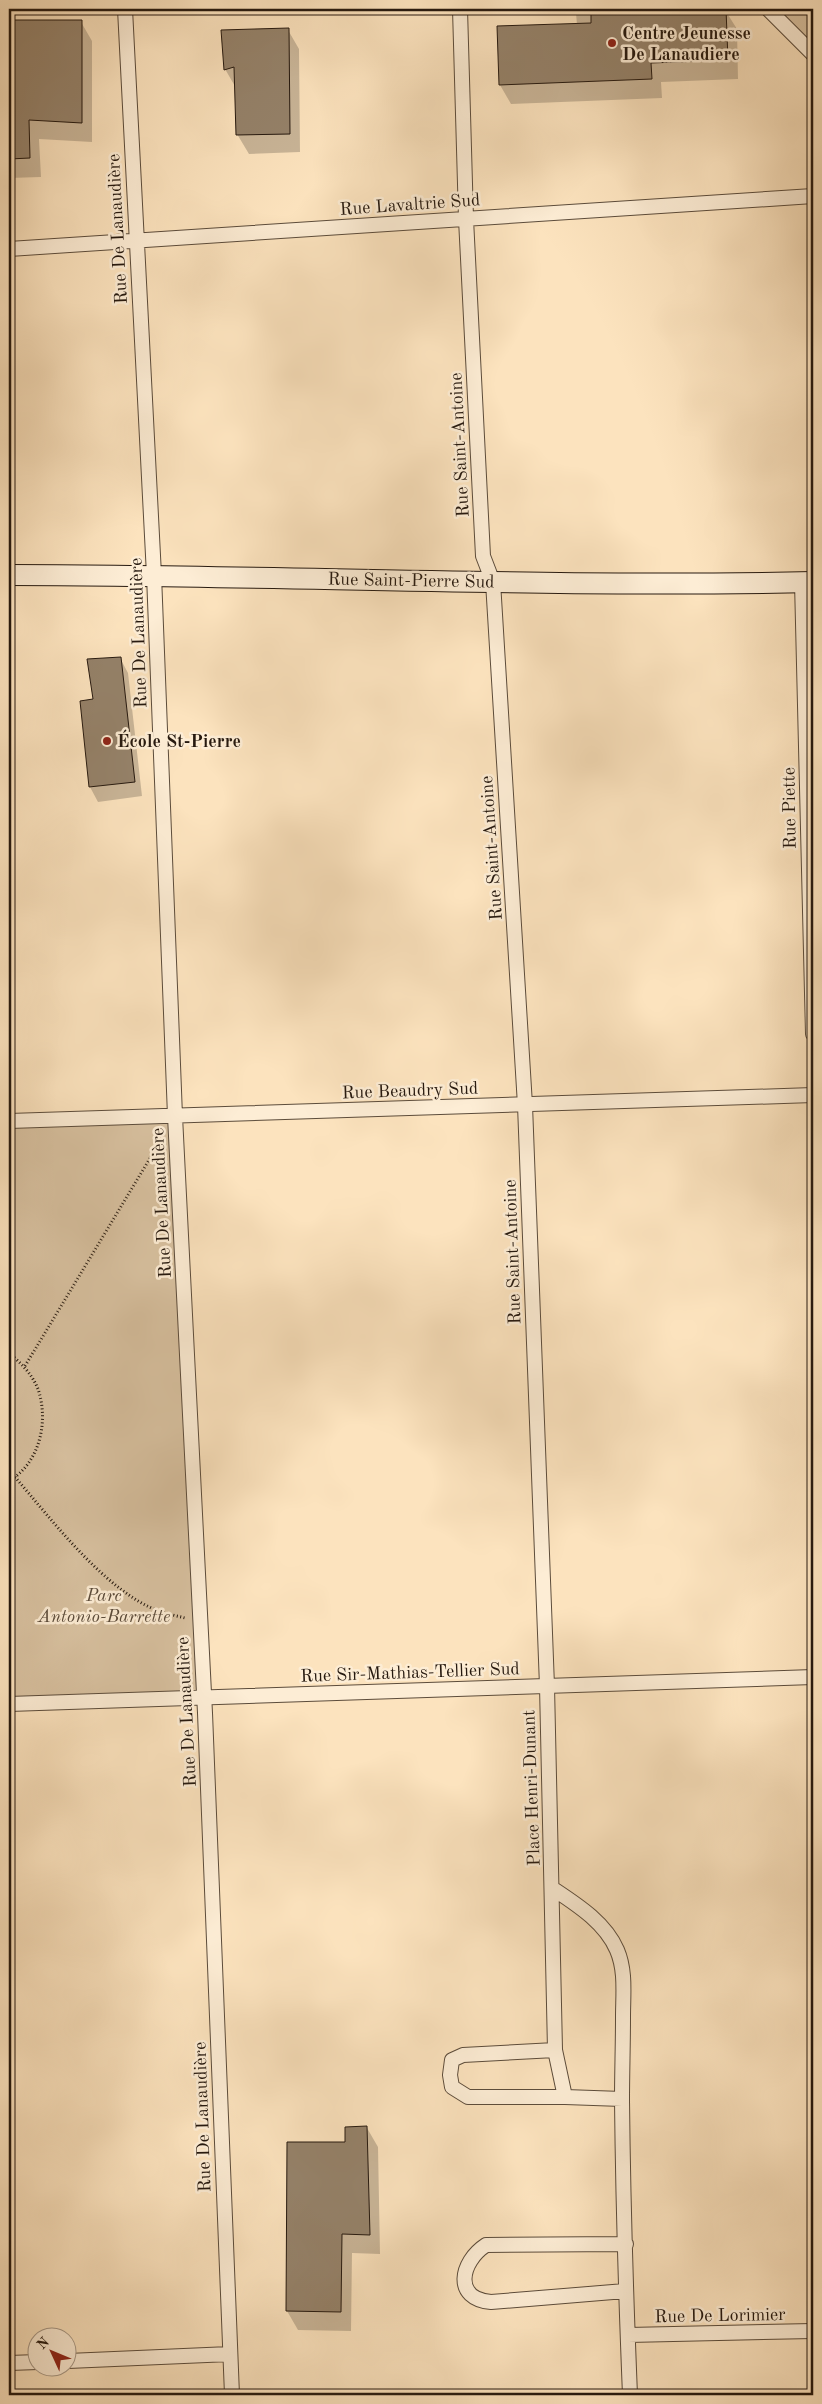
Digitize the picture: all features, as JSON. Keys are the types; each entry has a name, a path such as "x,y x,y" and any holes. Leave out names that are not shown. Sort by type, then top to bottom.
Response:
{"street":[{"name":"Rue De Lanaudière","path":"125,9 154,575 175,1116 204,1699 232,2395"},
{"name":"Rue Saint-Antoine","path":"460,9 466,219 483,556 493,582 525,1105 547,1686"},
{"path":"768,9 813,54"},
{"name":"Rue Lavaltrie Sud","path":"9,249 813,196"},
{"name":"Rue Saint-Pierre Sud","path":"9,576 154,575 493,582 808,582"},
{"name":"Rue Piette","path":"808,582 813,1034"},
{"name":"Rue Beaudry Sud","path":"9,1121 813,1095"},
{"name":"Rue Sir-Mathias-Tellier Sud","path":"9,1704 204,1699 813,1677"},
{"name":"Place Henri-Dunant","path":"547,1686 555,2050 565,2097"},
{"name":"Place Henri-Dunant","path":"552,1888 583,1908 600,1925 616,1948 623,1972 622,2099 626,2244 625,2292 630,2395"},
{"path":"555,2050 463,2056 452,2060 450,2075 452,2087 468,2097 622,2099"},
{"path":"625,2292 478,2301 471,2294 464,2281 469,2261 486,2245 626,2244"},
{"name":"Rue De Lorimier","path":"628,2336 813,2331"},
{"path":"78,2361 230,2354"},
{"path":"9,2363 28,2362"}],"path":[{"path":"25,1366 175,1116"},
{"path":"9,1353 25,1366 38,1388 43,1412 41,1436 31,1459 15,1478 9,1481"},
{"path":"15,1478 97,1570 125,1592 158,1611 200,1623"}],"green space":[{"path":"768,9 813,9 813,54"},
{"name":"Parc Antonio-Barrette","path":"175,1116 204,1699 9,1704 9,1121"}],"building":[{"name":"Centre Jeunesse De Lanaudiere","path":"591,9 624,9 624,12 726,9 728,60 651,63 652,79 499,85 497,26 591,23"},
{"path":"9,20 82,20 82,123 29,120 30,158 9,159"},
{"path":"289,28 290,134 236,135 234,67 224,70 221,30"},
{"name":"École St-Pierre","path":"121,657 135,782 89,787 80,701 93,699 87,659"},
{"path":"367,2126 370,2235 342,2234 341,2312 286,2311 287,2142 345,2142 345,2127"}],"place":[{"name":"Centre Jeunesse De Lanaudiere","path":"612,43"},
{"name":"École St-Pierre","path":"107,741"}]}
